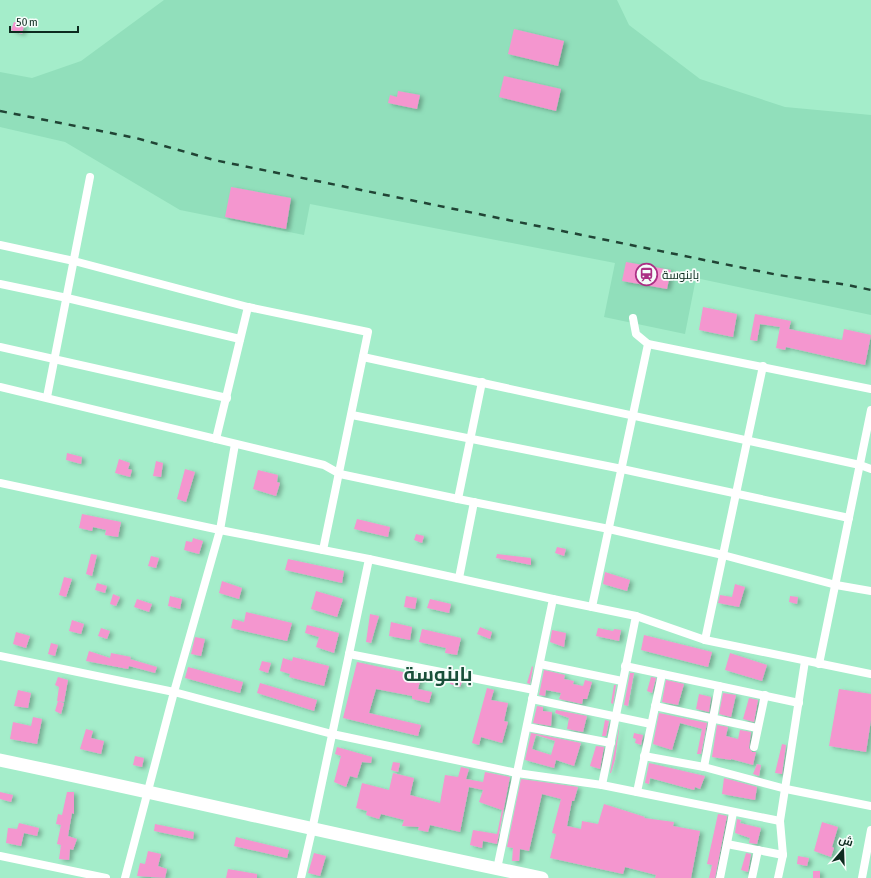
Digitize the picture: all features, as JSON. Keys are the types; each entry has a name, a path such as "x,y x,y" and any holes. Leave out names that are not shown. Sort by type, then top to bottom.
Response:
{"main road":[{"path":"0,760 148,791 312,830 542,878"}],"street":[{"path":"48,397 90,177"},
{"path":"0,245 74,261 248,307 368,332 340,474 323,550"},
{"path":"0,284 67,298 240,339"},
{"path":"216,439 248,307"},
{"path":"633,318 636,334 648,344 871,389"},
{"path":"592,607 648,344"},
{"path":"0,347 227,398"},
{"path":"363,357 860,465 871,469"},
{"path":"705,640 763,366"},
{"path":"458,499 482,382"},
{"path":"0,387 48,397 324,465 340,474 609,529 723,555 836,585 871,591"},
{"path":"819,664 871,410"},
{"path":"352,415 622,469 849,518"},
{"path":"125,878 174,692 220,530 235,444"},
{"path":"0,483 636,616 705,640 871,674"},
{"path":"459,578 474,502"},
{"path":"301,878 369,559"},
{"path":"497,869 553,599"},
{"path":"602,786 636,616"},
{"path":"349,654 534,690"},
{"path":"3,658 174,692 332,734 517,773 637,792 733,813 780,821"},
{"path":"778,878 783,855 780,821 805,661"},
{"path":"540,664 622,681"},
{"path":"625,666 799,703"},
{"path":"637,792 662,674"},
{"path":"704,767 719,686"},
{"path":"754,747 765,695"},
{"path":"532,699 651,724"},
{"path":"655,706 757,728"},
{"path":"527,727 611,743"},
{"path":"644,756 704,767 786,789 871,806"},
{"path":"720,878 733,813"},
{"path":"862,878 871,830"},
{"path":"727,844 783,855"},
{"path":"752,878 758,850"},
{"path":"0,856 106,878"}],"shaded area":[{"path":"164,0 617,0 629,25 700,79 785,107 871,115 871,315 696,278 685,334 604,317 615,263 310,204 304,235 180,210 65,142 0,127 0,72 32,78 81,61"}],"building":[{"path":"14,22 24,25 22,34 11,30"},
{"path":"514,29 564,41 558,66 508,54"},
{"path":"504,76 561,89 556,111 499,97"},
{"path":"398,91 420,95 417,109 388,103 390,95 397,97"},
{"path":"231,187 291,198 286,229 225,217"},
{"name":"بابنوسة","path":"626,262 671,270 667,289 622,281"},
{"path":"703,307 737,314 733,337 699,330"},
{"path":"755,314 791,321 789,329 842,340 844,329 871,335 865,365 786,347 785,350 776,348 780,327 760,324 757,341 750,340"},
{"path":"67,453 82,457 81,464 66,460"},
{"path":"119,459 130,463 128,469 132,470 130,477 115,473"},
{"path":"156,461 163,463 161,477 153,476"},
{"path":"185,469 195,472 186,502 177,499"},
{"path":"258,470 278,475 277,482 280,483 276,496 253,489"},
{"path":"82,514 121,522 118,537 105,535 106,530 93,527 92,531 79,528"},
{"path":"357,519 390,527 388,537 354,529"},
{"path":"416,534 424,536 422,543 414,540"},
{"path":"193,538 203,541 199,554 184,550 186,541 192,542"},
{"path":"557,547 566,549 564,556 555,553"},
{"path":"91,554 97,555 92,576 86,574"},
{"path":"497,554 531,558 531,565 496,558"},
{"path":"151,556 159,558 156,568 148,566"},
{"path":"288,559 344,571 342,583 285,570"},
{"path":"605,572 630,580 627,591 603,584"},
{"path":"64,577 72,579 66,597 59,595"},
{"path":"222,581 242,588 239,599 219,593"},
{"path":"97,583 107,586 105,593 95,590"},
{"path":"735,584 745,587 739,607 718,603 720,595 732,597"},
{"path":"316,591 343,599 337,617 311,609"},
{"path":"113,594 120,597 116,606 110,604"},
{"path":"170,596 182,599 180,609 168,606"},
{"path":"406,596 417,598 415,609 404,607"},
{"path":"790,596 798,597 797,604 789,602"},
{"path":"137,599 152,604 149,612 134,607"},
{"path":"430,599 451,604 449,613 427,608"},
{"path":"246,612 292,623 287,641 231,628 233,619 244,622"},
{"path":"370,614 379,616 371,643 366,642"},
{"path":"72,620 84,624 81,634 69,631"},
{"path":"391,622 412,627 410,640 389,636"},
{"path":"307,625 339,633 334,653 316,647 319,637 305,633"},
{"path":"480,627 492,632 490,639 477,634"},
{"path":"101,628 110,631 107,639 98,636"},
{"path":"598,628 613,631 614,629 621,630 619,641 596,636"},
{"path":"422,629 461,638 457,655 445,653 446,648 419,642"},
{"path":"552,630 566,633 564,647 550,642"},
{"path":"16,632 30,636 26,648 13,644"},
{"path":"644,635 712,652 708,667 641,650"},
{"path":"195,637 205,639 201,656 191,654"},
{"path":"51,643 58,645 55,656 48,654"},
{"path":"89,651 110,658 111,653 131,657 130,659 157,667 155,673 129,666 128,669 86,661"},
{"path":"730,653 767,665 762,681 725,670"},
{"path":"293,657 329,666 324,686 289,677 290,674 280,671 283,658 292,661"},
{"path":"262,661 271,663 268,673 259,670"},
{"path":"357,662 403,672 421,678 418,689 432,692 429,703 412,699 412,696 376,689 369,713 421,725 418,736 343,718"},
{"path":"532,666 533,667 530,684 527,683"},
{"path":"188,667 243,682 240,693 185,678"},
{"path":"544,670 565,675 564,679 574,681 573,684 583,686 585,680 592,682 587,699 583,699 582,704 559,699 561,693 546,690 545,696 539,695"},
{"path":"630,673 634,673 628,706 624,705"},
{"path":"58,677 68,680 64,702 57,701 59,687 55,685"},
{"path":"651,677 656,678 652,693 647,691"},
{"path":"451,679 462,682 460,687 450,684"},
{"path":"666,680 684,684 678,705 662,702"},
{"path":"260,683 317,700 314,711 257,693"},
{"path":"614,685 616,685 613,704 611,703"},
{"path":"487,688 494,690 491,700 508,703 504,721 508,722 502,743 481,737 479,745 472,743"},
{"path":"839,689 871,694 871,720 866,752 829,746"},
{"path":"18,690 31,693 28,708 14,706"},
{"path":"723,693 736,695 731,717 719,714"},
{"path":"699,694 711,697 709,712 696,709"},
{"path":"749,698 758,700 754,722 743,719"},
{"path":"58,701 64,703 61,714 55,711"},
{"path":"537,706 543,707 543,711 552,712 551,726 533,723"},
{"path":"556,710 587,716 583,732 567,729 569,718 555,713"},
{"path":"659,713 707,723 701,754 697,754 702,729 680,723 672,750 653,744"},
{"path":"33,717 42,719 37,744 10,739 13,722 31,726"},
{"path":"605,720 609,721 606,736 602,736"},
{"path":"620,723 615,760 610,773"},
{"path":"717,725 728,727 726,736 738,739 740,730 751,732 749,748 752,752 756,752 753,765 731,759 712,757"},
{"path":"86,729 93,731 91,738 104,741 101,754 80,749"},
{"path":"531,733 581,743 574,766 556,760 554,768 525,760","holes":["536,735 555,741 551,755 532,749"]},
{"path":"634,733 643,735 641,745 635,743 636,739 633,738"},
{"path":"782,744 786,745 782,774 775,773"},
{"path":"596,746 604,747 600,769 590,766"},
{"path":"337,747 372,757 371,763 362,762 357,778 350,776 346,787 334,782 341,756 335,754"},
{"path":"135,756 144,758 142,767 133,765"},
{"path":"393,762 400,763 398,772 391,770"},
{"path":"649,763 705,776 700,789 695,787 694,790 650,778 649,784 645,783"},
{"path":"757,764 761,765 759,776 753,774"},
{"path":"461,767 469,769 466,779 483,782 485,772 510,777 497,844 483,841 482,848 470,845 473,830 497,834 502,810 479,802 483,790 469,787 460,832 430,825 428,832 418,830 419,827 402,826 404,820 381,814 379,819 366,815 367,811 356,808 362,783 389,790 393,773 414,778 410,795 440,803 445,775 458,777"},
{"path":"724,778 757,787 755,800 722,794"},
{"path":"521,779 578,787 574,801 572,801 567,826 581,829 582,821 598,824 604,804 645,817 644,818 674,822 673,826 700,831 691,878 655,878 656,875 625,867 623,874 550,858 556,834 552,833 561,799 542,794 529,851 520,849 519,861 512,861 513,848 507,847"},
{"path":"0,792 13,795 11,802 0,799"},
{"path":"67,792 74,792 74,814 72,813 68,836 77,839 73,850 70,849 69,860 59,859 61,845 57,844 61,825 56,824 58,814 62,815"},
{"path":"718,814 727,816 715,878 709,878 712,865 707,864"},
{"path":"737,819 741,820 740,823 761,828 757,844 749,843 750,838 735,833"},
{"path":"822,822 838,827 832,847 834,848 831,857 814,851"},
{"path":"19,823 39,828 37,836 24,833 21,846 6,843 8,828 17,829"},
{"path":"155,824 194,832 193,839 154,831"},
{"path":"236,837 289,850 287,858 234,846"},
{"path":"148,851 161,854 158,866 167,869 165,878 137,876 140,863 145,864"},
{"path":"314,853 326,856 320,876 308,873"},
{"path":"746,853 751,854 748,872 741,870"},
{"path":"798,856 809,858 807,866 797,864"},
{"path":"228,869 257,874 257,878 226,878"},
{"path":"813,871 820,871 820,878 813,878"}],"railway":[{"path":"0,111 136,138 214,160 778,275 848,285 871,290"}],"place":[{"name":"بابنوسة","path":"646,275"}],"district":[{"name":"بابنوسة","path":"438,673"}]}
